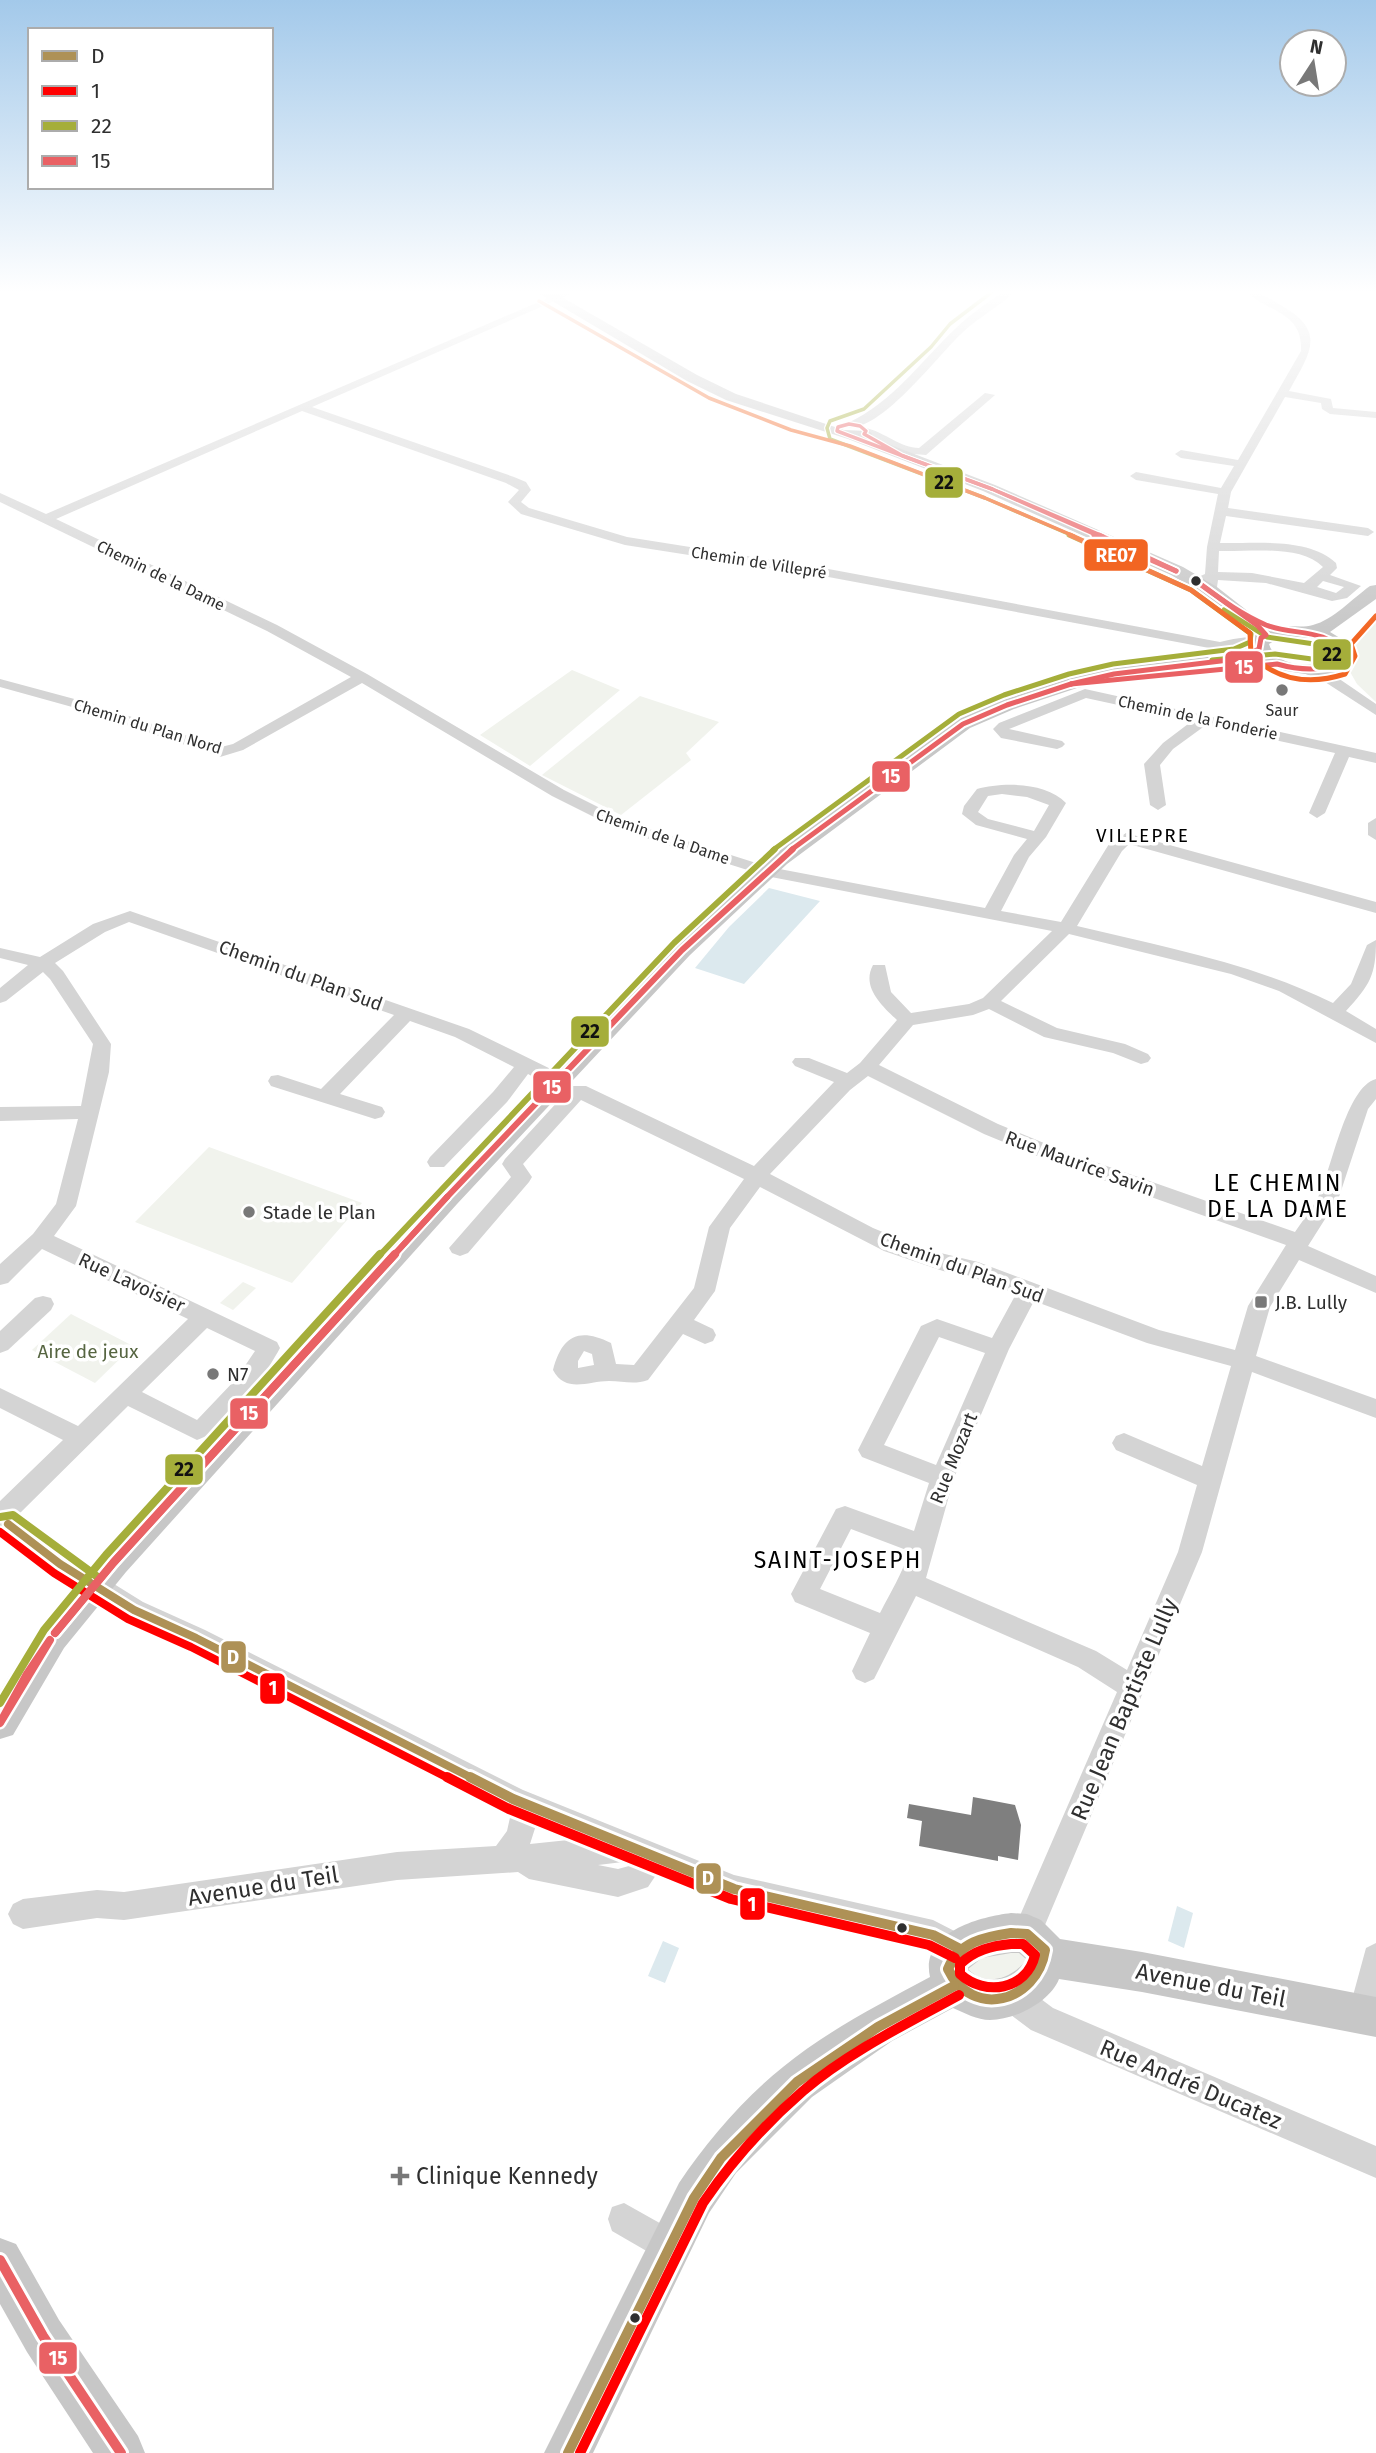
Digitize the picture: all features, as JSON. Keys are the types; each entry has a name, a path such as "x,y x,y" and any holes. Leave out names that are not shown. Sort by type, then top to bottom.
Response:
{"main road":[{"path":"760,406 785,416 856,429 893,453 989,488 1206,583 1266,639 1277,664"},
{"path":"1073,690 1114,674 1237,659 1266,639 1312,632 1328,626 1376,590"},
{"path":"1337,643 1376,601"},
{"path":"0,1723 51,1637 93,1586 447,1197 569,1086 682,950 805,838 963,724 1007,705 1073,690 1277,664 1308,670 1339,665 1345,654 1337,643 1312,632"},
{"path":"568,2453 668,2247 721,2158 797,2082 878,2027 957,1968 988,1935 1011,1933 1037,1945 1045,1970 1036,1981 1000,1999 979,1999 964,1994 957,1968"},
{"name":"Avenue du Teil","path":"1037,1945 1142,1972 1370,2015"},
{"path":"0,2260 43,2336 121,2453"},
{"path":"0,2292 14,2311 43,2336"}],"street":[{"path":"46,519 307,406"},
{"path":"856,429 881,406"},
{"path":"856,429 881,434 900,449 922,452 976,406"},
{"path":"1276,406 1225,492 1206,583 1251,578 1304,587 1340,597 1353,586 1321,576"},
{"path":"1326,406 1330,411 1376,415"},
{"name":"Chemin de Villepré","path":"304,408 523,485 526,490 514,502 525,511 625,541 823,572 1220,646 1266,639"},
{"path":"1181,454 1241,464"},
{"path":"1136,476 1225,492"},
{"name":"Chemin de la Dame","path":"0,498 272,628 362,677 589,810 624,826 766,871 1065,928 1237,970 1285,988 1335,1012 1376,1037"},
{"path":"1220,511 1368,532"},
{"path":"1213,547 1264,546 1306,554 1329,563 1330,568 1310,586 1304,587"},
{"path":"1339,665 1343,676 1371,707"},
{"path":"1308,670 1330,679 1371,707"},
{"name":"Chemin du Plan Nord","path":"0,683 88,707 220,752 238,747 362,677"},
{"name":"Chemin de la Fonderie","path":"1057,744 1006,735 1001,729 1073,690 1376,758"},
{"path":"1158,805 1153,764 1168,746 1203,720"},
{"path":"1317,813 1344,751"},
{"path":"990,913 1022,855 1038,837 1058,803 1046,797 1006,788 983,792 972,806 970,814 982,822 1038,837"},
{"path":"1376,823 1376,835"},
{"path":"606,1371 621,1375 640,1374 704,1291 720,1227 757,1176 849,1081 867,1068 907,1020 973,1009 989,1002 1065,928 1115,848 1143,825"},
{"path":"1126,838 1376,908"},
{"name":"Chemin du Plan Sud","path":"0,997 22,977 51,969 97,928 117,918 130,916 462,1033 757,1176 892,1246 1029,1289 1155,1337 1262,1366 1376,1409"},
{"path":"1335,1012 1359,986 1376,945"},
{"path":"0,953 51,969 102,1044 99,1072 66,1206 40,1239 0,1277"},
{"path":"879,969 877,985 881,993 907,1020"},
{"path":"989,1002 1051,1033 1118,1048 1141,1058"},
{"path":"326,1096 407,1013"},
{"path":"802,1062 849,1081"},
{"path":"437,1162 500,1097 525,1065"},
{"name":"Rue Maurice Savin","path":"867,1068 991,1129 1297,1246"},
{"path":"278,1081 375,1112"},
{"name":"Rue Jean Baptiste Lully","path":"1037,1945 1133,1688 1190,1552 1259,1306 1329,1197 1359,1108 1376,1085"},
{"path":"460,1248 522,1177 512,1164 569,1099 569,1086"},
{"path":"0,1114 90,1112"},
{"name":"Rue Lavoisier","path":"2,1522 81,1438 205,1317 40,1239"},
{"path":"1297,1246 1376,1285"},
{"name":"Rue Mozart","path":"865,1671 902,1594 912,1583 942,1478 998,1349 1029,1289"},
{"path":"0,1344 43,1304"},
{"path":"125,1394 197,1431 205,1427 244,1385 270,1348 205,1317"},
{"path":"678,1322 705,1335"},
{"path":"942,1478 870,1450 929,1332 937,1327 951,1330 998,1349"},
{"path":"0,1397 81,1438"},
{"path":"1124,1443 1210,1480"},
{"path":"885,1627 804,1594 845,1516 922,1545"},
{"path":"2,1522 93,1586 134,1610 192,1636 526,1804 734,1889 923,1932 957,1968"},
{"path":"912,1583 1087,1659 1133,1688"},
{"path":"503,1860 518,1842 524,1825 526,1804"},
{"name":"Avenue du Teil","path":"23,1914 97,1904 124,1906 171,1900 397,1866 503,1860 618,1882 638,1877 641,1852"},
{"path":"1370,2015 1376,1958"},
{"name":"Rue André Ducatez","path":"1015,1992 1022,2004 1042,2019 1376,2162"},
{"path":"624,2219 668,2247"}],"green space":[{"path":"1376,612 1376,702 1357,684 1349,670 1355,657 1348,641"},
{"path":"572,670 620,690 530,766 480,735"},
{"path":"640,696 719,722 686,753 691,760 621,815 542,775"},
{"name":"Stade le Plan","path":"209,1147 362,1203 292,1283 135,1222"},
{"path":"243,1282 256,1288 233,1310 220,1303"},
{"name":"Aire de jeux","path":"71,1314 133,1346 95,1383 32,1350"},
{"path":"986,1947 1033,1952 1025,1980 967,1981 968,1957"}],"shaded area":[{"path":"769,888 820,901 744,984 695,968 729,927"},
{"path":"1177,1906 1193,1913 1184,1948 1168,1941"},
{"path":"663,1941 679,1948 665,1983 648,1976"}],"building":[{"path":"973,1797 1015,1805 1021,1825 1018,1860 998,1856 998,1861 919,1846 922,1821 907,1818 909,1804 971,1815"}],"transit line":[{"name":"RE07","path":"731,406 791,430 850,446 985,498 1191,590 1250,633 1251,655 1261,664 1295,680 1320,680 1345,674 1355,656 1351,644 1376,616"},
{"name":"22","path":"0,1703 44,1630 106,1555 439,1190 674,943 772,851 959,714 1004,695 1069,674 1113,664 1234,649 1250,642 1251,634 1191,590 985,498 830,439 827,428 830,421 867,406"},
{"name":"15","path":"849,424 860,426 866,431 864,434 903,456 837,431 838,427 849,424"},
{"name":"15","path":"903,456 992,489"},
{"name":"15","path":"903,456 992,489"},
{"name":"15","path":"992,489 1092,531 1176,571"},
{"name":"15","path":"992,489 1176,571"},
{"name":"15","path":"1071,684 1114,674 1237,659 1259,649 1261,638 1266,635 1258,626 1196,581"},
{"name":"15","path":"1071,684 1277,664 1300,669 1323,669 1339,665 1345,654 1331,639 1277,629 1255,620 1196,581"},
{"name":"22","path":"1212,660 1275,654 1319,660 1333,654 1321,645 1267,637 1224,610"},
{"name":"15","path":"447,1197 682,950 779,859 963,724 1007,705 1071,684"},
{"name":"15","path":"55,1633 113,1563 447,1197"},
{"name":"15","path":"55,1633 114,1562 447,1197"},
{"name":"22","path":"0,1517 13,1515 99,1578"},
{"name":"D","path":"8,1524 60,1564 134,1610 196,1638 513,1799 734,1889 933,1935 960,1949"},
{"name":"1","path":"0,1532 54,1573 128,1619 191,1647 509,1809 731,1899 929,1945 955,1958"},
{"name":"15","path":"50,1640 0,1723 27,1674 50,1640"},
{"name":"D","path":"1011,1933 1027,1934 1045,1950 1042,1967 1033,1981 1019,1992 1002,1998 985,1999 969,1995 956,1985 948,1969 958,1952 982,1938 1011,1933"},
{"name":"1","path":"1011,1944 1023,1944 1035,1955 1026,1976 1016,1982 1004,1987 980,1987 960,1974 960,1964 971,1955 990,1947 1011,1944"},
{"name":"D","path":"568,2453 694,2198 721,2158 797,2082 878,2027 954,1986"},
{"name":"1","path":"580,2453 703,2203 729,2165 804,2090 883,2036 959,1995"},
{"name":"15","path":"0,2260 43,2336 121,2453"}],"place":[{"name":"Saur","path":"1282,690"},
{"name":"Stade le Plan","path":"249,1212"},
{"name":"J.B. Lully","path":"1261,1302"},
{"name":"N7","path":"213,1374"},
{"name":"Clinique Kennedy","path":"400,2176"}],"district":[{"name":"VILLEPRE","path":"1143,835"},
{"name":"LE CHEMIN DE LA DAME","path":"1278,1196"},
{"name":"SAINT-JOSEPH","path":"838,1560"}]}
